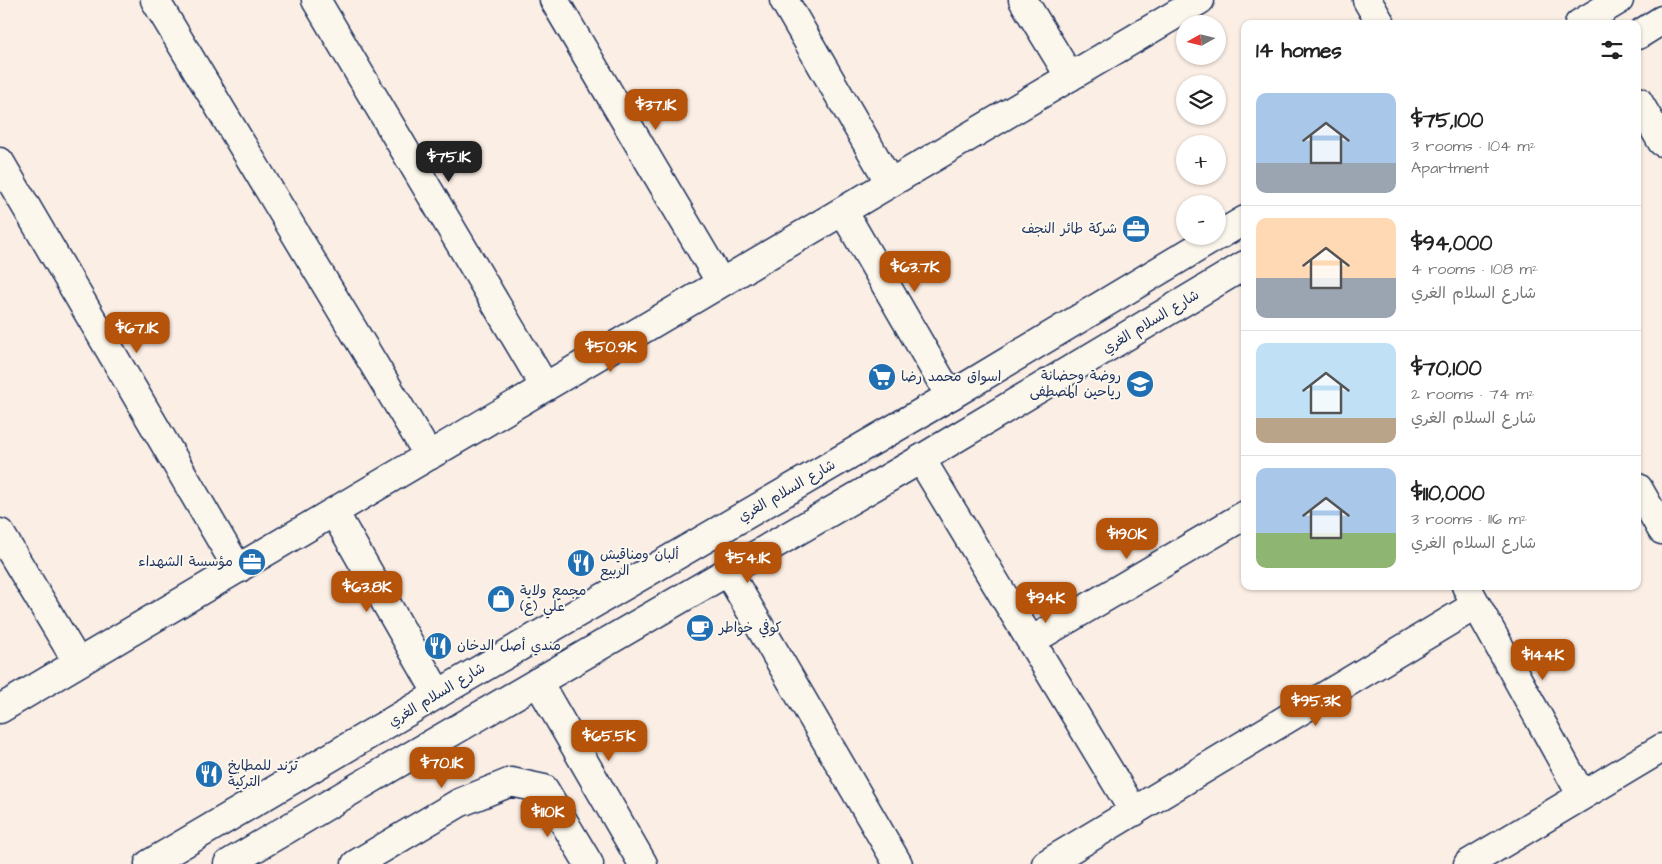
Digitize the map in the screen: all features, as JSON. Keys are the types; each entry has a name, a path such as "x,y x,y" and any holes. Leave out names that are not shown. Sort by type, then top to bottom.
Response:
{"street":[{"path":"155,0 429,456"},
{"path":"316,0 545,387"},
{"path":"554,0 721,283"},
{"path":"784,0 890,183"},
{"path":"1023,0 1070,76"},
{"path":"0,709 1200,0"},
{"path":"1367,0 1379,20"},
{"path":"1586,20 1619,0"},
{"path":"1641,33 1662,20"},
{"path":"1641,106 1662,142"},
{"path":"0,162 238,569"},
{"path":"843,211 950,396"},
{"name":"شارع السلام الغري","path":"1226,231 1241,222"},
{"name":"شارع السلام الغري","path":"149,864 950,396 1202,245"},
{"name":"شارع السلام الغري","path":"228,864 921,459 1241,267"},
{"path":"921,459 1134,812"},
{"path":"1648,494 1662,530"},
{"path":"334,512 438,694"},
{"path":"1032,641 1241,517"},
{"path":"0,533 78,663"},
{"path":"728,572 898,864"},
{"path":"1046,864 1134,812 1471,596 1582,796"},
{"path":"538,682 643,864"},
{"path":"370,734 390,768"},
{"path":"1468,864 1662,748"},
{"path":"356,864 459,803 511,782 544,789 589,864"}],"place":[{"name":"شركة طائر النجف","path":"1136,229"},
{"name":"اسواق محمد رضا","path":"882,377"},
{"name":"روضة وحضانة رياحين المصطفى","path":"1140,384"},
{"name":"مؤسسة الشهداء","path":"252,562"},
{"name":"ألبان ومناقيش الربيع","path":"581,563"},
{"name":"مجمع ولاية علي (ع)","path":"501,599"},
{"name":"كوفي خواطر","path":"700,628"},
{"name":"مندي أصل الدخان","path":"438,646"},
{"name":"ترند للمطابخ التركية","path":"209,774"}]}
